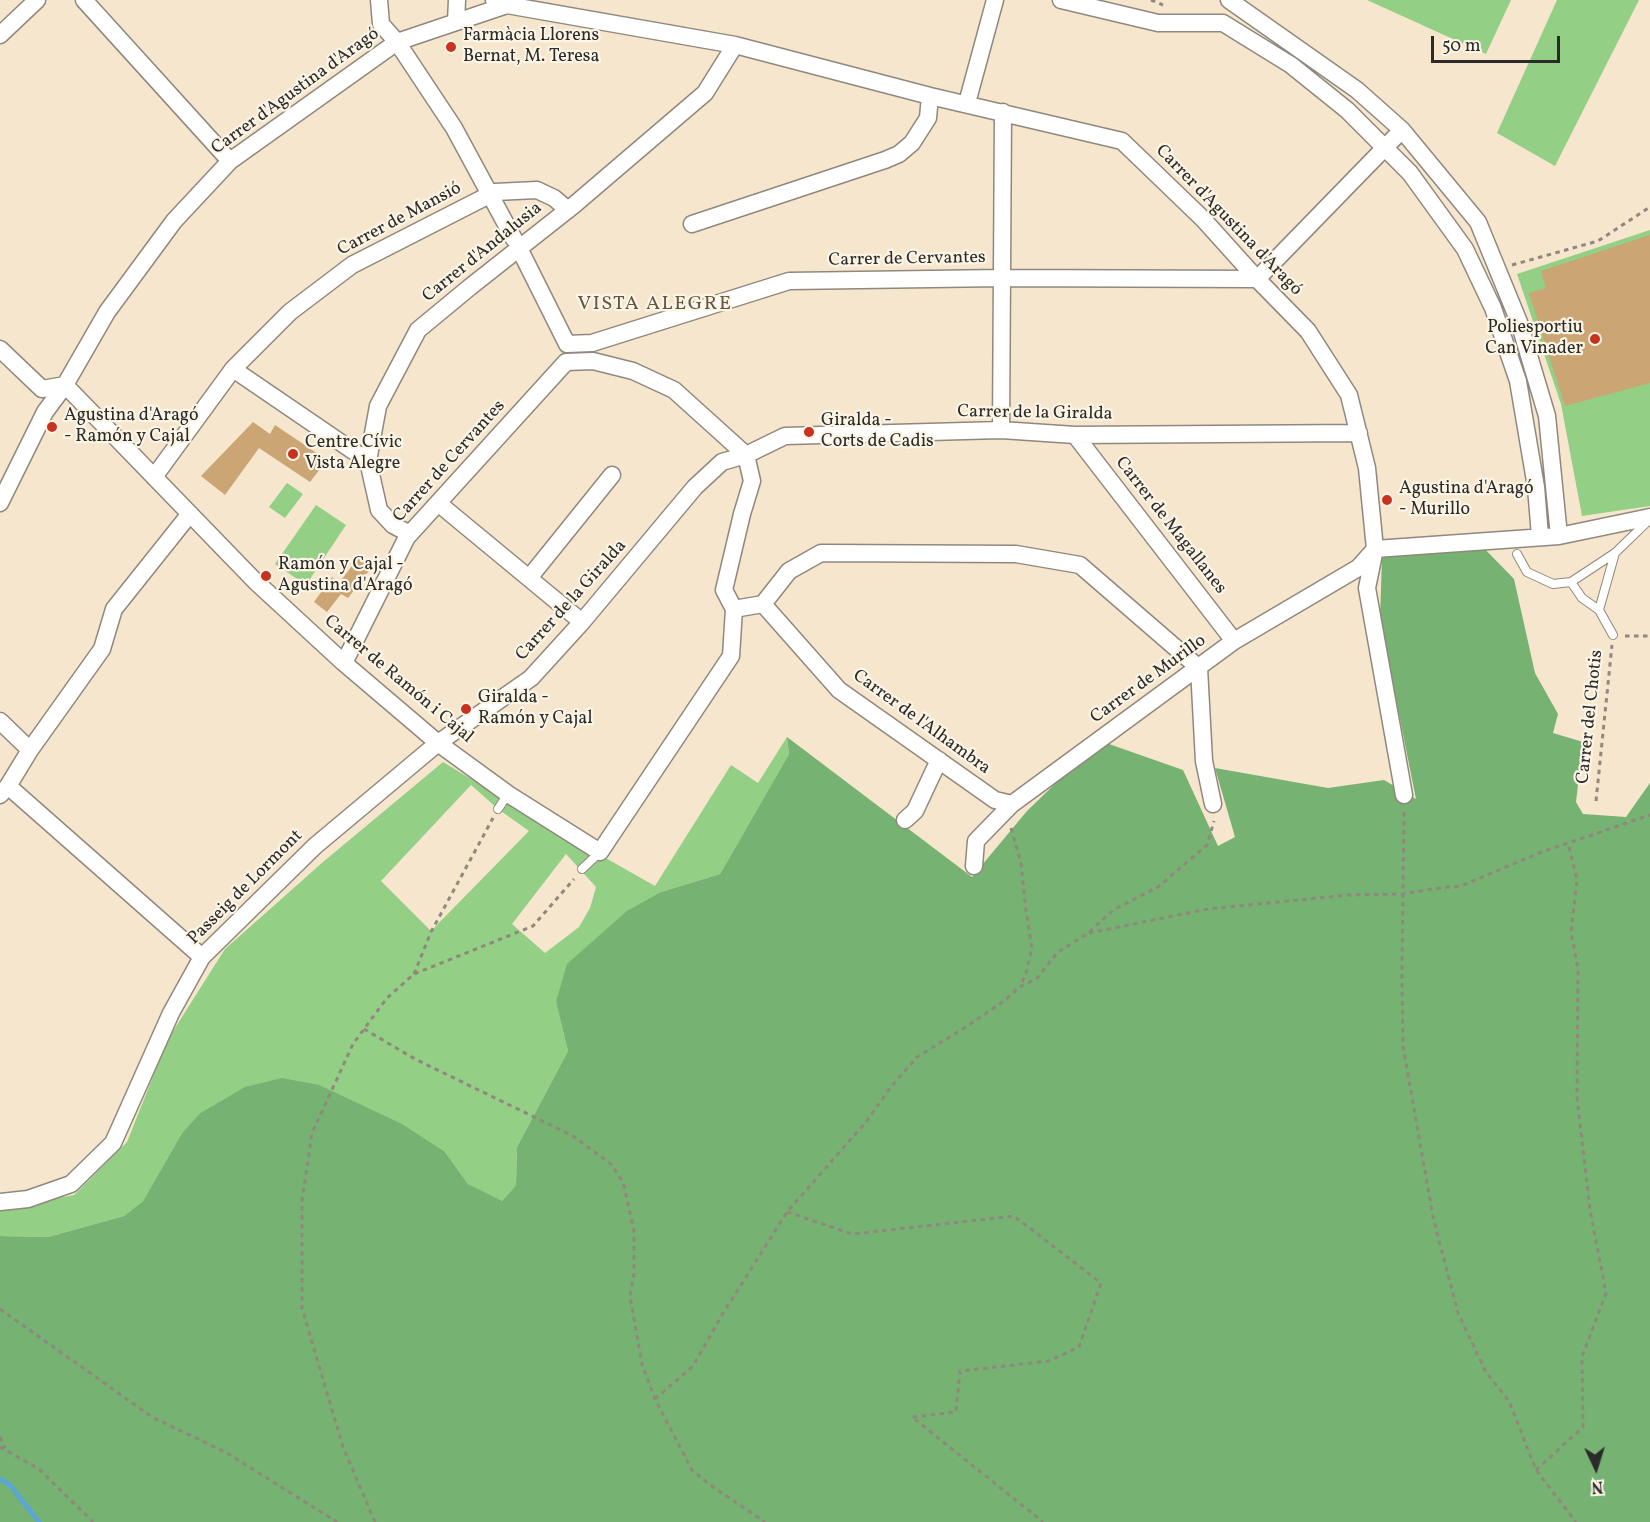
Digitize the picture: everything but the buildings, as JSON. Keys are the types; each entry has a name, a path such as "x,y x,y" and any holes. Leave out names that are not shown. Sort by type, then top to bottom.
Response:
{"street":[{"path":"0,35 37,0"},
{"path":"84,0 230,161"},
{"name":"Carrer d'Agustina d'Aragó","path":"379,0 381,24 397,42"},
{"path":"456,22 457,0"},
{"path":"967,104 995,0"},
{"path":"1061,0 1158,22 1223,23 1291,64 1347,110 1410,173 1465,249 1493,308 1518,381 1536,487 1540,536"},
{"path":"1229,0 1357,90 1402,130 1478,222 1519,322 1547,416 1560,536"},
{"name":"Carrer d'Agustina d'Aragó","path":"0,503 45,412 65,385 106,312 174,220 230,161 397,42 456,22 501,2 735,45 930,96 1122,141 1203,219 1308,332 1349,395 1367,468 1376,549 1367,588 1404,795"},
{"path":"397,42 454,128 516,244"},
{"name":"Carrer d'Andalusia","path":"411,534 393,525 379,510 368,461 378,406 418,330 516,244 568,210 705,93 735,45"},
{"path":"692,224 899,154 912,143 928,118 930,96"},
{"path":"1001,430 1003,112"},
{"path":"1257,279 1402,130"},
{"name":"Carrer de Mansió","path":"154,477 233,369 290,312 352,265 495,192 537,190 554,198 568,210"},
{"name":"Carrer de Cervantes","path":"516,244 567,344 592,344 789,281 1001,278 1257,279"},
{"path":"0,349 42,389 65,385"},
{"name":"Carrer de Cervantes","path":"344,663 411,534 566,362 593,361 633,371 674,390 746,455"},
{"path":"233,369 359,455"},
{"name":"Carrer de Ramón i Cajal","path":"65,385 255,581 344,663 503,801 600,852"},
{"name":"Carrer de la Giralda","path":"438,743 531,678 582,622 694,487 722,462 746,455 785,436 1001,430 1075,435 1359,433"},
{"name":"Carrer de Magallanes","path":"1075,435 1234,641"},
{"path":"600,852 731,656 734,609 724,590 752,481 746,455"},
{"path":"529,578 612,475"},
{"path":"438,503 582,622"},
{"path":"189,515 114,609 102,649 30,750 4,791 202,957"},
{"path":"1376,549 1560,536 1650,518"},
{"name":"Carrer de Murillo","path":"974,866 976,841 1009,806 1234,641 1358,568 1376,549"},
{"path":"734,609 763,604 789,571 821,553 1016,554 1080,565 1199,668 1204,761 1213,804"},
{"name":"Carrer de l'Alhambra","path":"763,604 839,690 995,800 1009,806"},
{"path":"0,721 30,750"},
{"name":"Passeig de Lormont","path":"0,1202 28,1199 71,1184 113,1143 171,1013 202,957 315,846 438,743"},
{"path":"905,820 915,811 939,760"}],"lane":[{"path":"1516,554 1527,573 1553,584 1571,582 1615,553 1650,518"},
{"path":"1599,610 1615,553"},
{"path":"1571,582 1582,597 1599,610 1613,635"},
{"path":"582,869 600,852"}],"path":[{"path":"1512,265 1599,241 1650,207"},
{"path":"1613,635 1650,636"},
{"name":"Carrer del Chotis","path":"1596,801 1613,635"},
{"path":"1404,795 1403,1046 1432,1217 1458,1312 1486,1372 1509,1401 1536,1470 1576,1522"},
{"path":"414,974 431,932 503,801"},
{"path":"656,1399 693,1366 722,1315 787,1212 866,1122 890,1088 917,1057 966,1027 1020,987 1036,978 1058,952 1087,934 1113,910 1158,887 1207,845 1214,823 1213,804"},
{"path":"1009,806 1021,863 1032,948 1020,987"},
{"path":"1087,934 1208,909 1348,895 1403,894 1461,886 1568,843 1650,815"},
{"path":"1536,1470 1583,1427 1582,1357 1606,1293 1590,1210 1577,1097 1578,969 1571,932 1577,880 1568,843"},
{"path":"375,1522 343,1447 302,1308 302,1201 312,1133 353,1044 387,998 414,974 533,926 582,869"},
{"path":"364,1029 415,1059 573,1136 611,1164 623,1182 634,1231 634,1274 630,1296 642,1364 656,1399 692,1470 765,1522"},
{"path":"787,1212 852,1234 1014,1216 1101,1282 1079,1347 1048,1361 960,1371 956,1412 912,1418 1043,1522"},
{"path":"0,1309 152,1417 227,1453 337,1522"},
{"path":"0,1437 5,1448"},
{"path":"0,1446 39,1469 93,1522"},
{"path":"84,1522 87,1517"}],"green space":[{"path":"1367,0 1511,0 1486,54"},
{"path":"1557,0 1639,0 1555,166 1497,133"},
{"name":"Poliesportiu Can Vinader","path":"1650,230 1650,506 1582,516 1561,404 1517,274"},
{"path":"287,483 303,494 285,518 269,507"},
{"path":"316,505 346,525 306,585 275,564"},
{"path":"1477,541 1514,579 1535,673 1558,714 1553,733 1583,742 1576,802 1583,814 1626,817 1650,783 1650,1522 0,1522 0,1236 48,1237 124,1216 143,1201 182,1133 199,1114 245,1087 282,1078 319,1085 402,1124 445,1152 468,1184 502,1201 516,1185 517,1147 568,1051 556,1002 567,964 627,911 661,892 720,874 789,754 787,737 972,877 1027,811 1060,779 1109,744 1183,770 1218,846 1235,837 1215,768 1328,788 1384,780 1416,799 1380,619 1382,557"},
{"path":"787,737 789,754 720,874 661,892 556,1002 568,1051 517,1147 516,1185 501,1202 468,1184 445,1152 199,1114 182,1133 143,1201 124,1216 48,1237 0,1236 0,1209 74,1195 127,1142 168,1039 225,949 323,862 443,762 655,886 731,765 758,783","holes":["471,785 498,809 529,831 431,931 381,881","566,854 596,887 590,908 579,927 545,953 512,924"]}],"waterway":[{"path":"0,1479 10,1485 39,1522"}],"place":[{"name":"Farmàcia Llorens Bernat, M. Teresa","path":"451,47"},
{"name":"Poliesportiu Can Vinader","path":"1595,339"},
{"name":"Agustina d'Aragó - Ramón y Cajal","path":"52,427"},
{"name":"Giralda - Corts de Cadis","path":"809,432"},
{"name":"Centre Cívic Vista Alegre","path":"293,454"},
{"name":"Agustina d'Aragó - Murillo","path":"1387,500"},
{"name":"Ramón y Cajal - Agustina d'Aragó","path":"266,576"},
{"name":"Giralda - Ramón y Cajal","path":"466,709"}],"district":[{"name":"VISTA ALEGRE","path":"655,305"}]}
